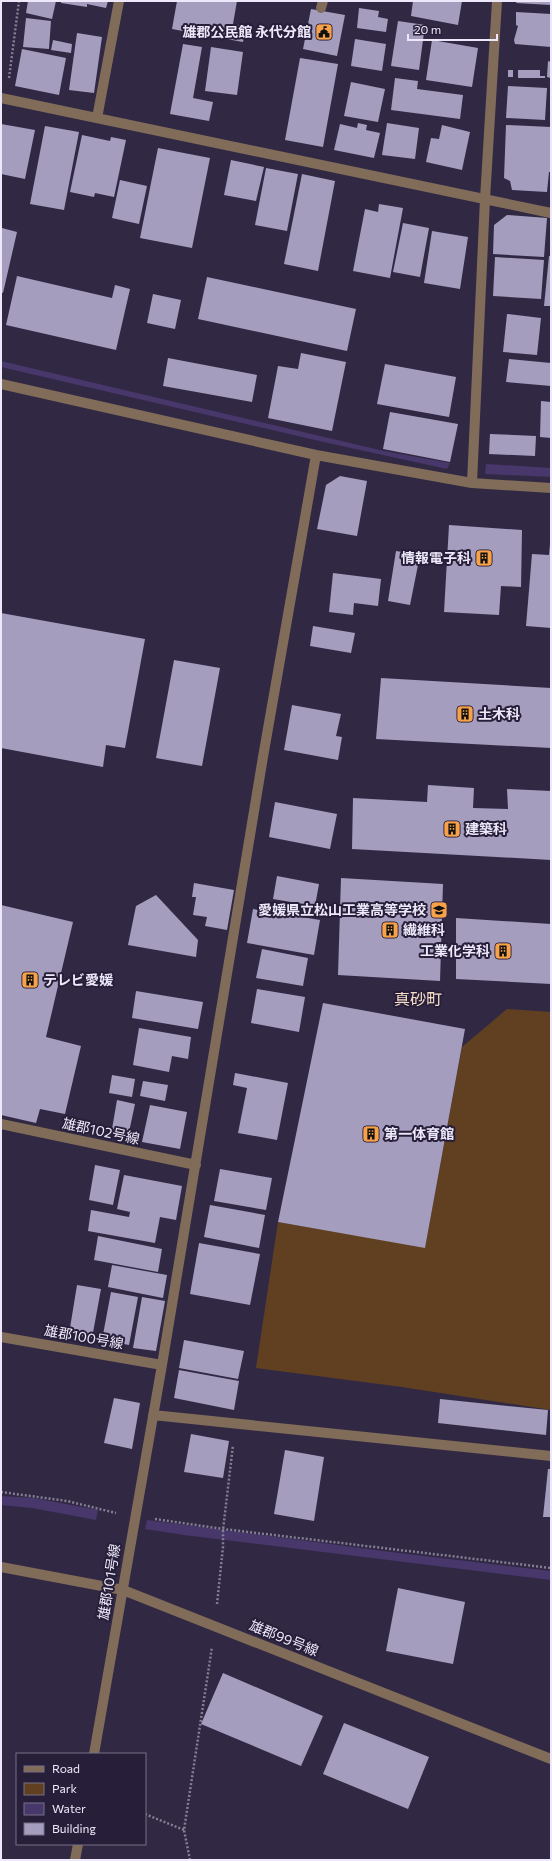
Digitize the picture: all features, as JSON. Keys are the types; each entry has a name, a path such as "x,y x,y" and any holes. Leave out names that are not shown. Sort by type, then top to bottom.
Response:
{"street":[{"path":"97,118 119,1"},
{"path":"472,482 485,199 498,1"},
{"path":"4,98 551,213"},
{"path":"1,384 316,455 472,482 551,488"},
{"name":"雄郡101号線","path":"94,1753 123,1590 134,1517 162,1365 263,757 316,455"},
{"name":"雄郡102号線","path":"1,1124 196,1165"},
{"name":"雄郡100号線","path":"1,1336 162,1365"},
{"path":"153,1414 236,1425 551,1456"},
{"name":"雄郡99号線","path":"1,1567 123,1590 551,1759"},
{"path":"75,1860 78,1845"}],"path":[{"path":"4,98 19,1"},
{"path":"190,1860 184,1830 215,1626 223,1547 223,1529 236,1425"},
{"path":"1,1492 67,1501 134,1517 551,1568"},
{"path":"146,1814 184,1830"}],"green space":[{"path":"507,1009 551,1012 551,1410 402,1387 256,1368 278,1222 425,1247 462,1047"}],"water":[{"path":"1,361 384,451 450,463 447,469 328,443 1,367"},
{"path":"486,464 551,468 551,477 485,474"},
{"path":"1,1496 34,1498 98,1510 96,1520 32,1508 1,1505"},
{"path":"147,1520 551,1571 551,1580 184,1535 145,1529"}],"building":[{"path":"28,1 56,1 52,19 26,13"},
{"path":"61,1 108,1 106,8 87,4 87,7 61,3"},
{"path":"177,1 237,1 233,24 246,26 243,42 172,29"},
{"path":"413,1 462,1 458,25 411,16"},
{"path":"517,1 551,1 551,5 516,3"},
{"path":"359,8 379,11 378,17 388,19 386,32 357,28"},
{"name":"雄郡公民館 永代分館","path":"311,9 345,15 337,56 303,49"},
{"path":"516,12 551,14 551,47 515,44 514,40 518,26 516,25"},
{"path":"26,18 51,21 49,49 23,47"},
{"path":"398,21 425,25 419,70 391,66"},
{"path":"77,33 102,37 94,93 69,90"},
{"path":"355,39 386,44 382,71 351,66"},
{"path":"53,40 72,44 71,53 51,50"},
{"path":"432,40 478,48 472,87 426,80"},
{"path":"183,44 202,47 193,98 213,102 209,121 170,114"},
{"path":"211,47 243,52 237,95 205,91"},
{"path":"22,49 66,58 59,95 15,86"},
{"path":"300,58 338,64 323,147 285,140"},
{"path":"548,61 551,62 551,78 547,77"},
{"path":"508,70 513,70 513,77 508,77"},
{"path":"518,70 540,70 540,76 545,76 545,78 518,78"},
{"path":"395,78 418,81 417,89 463,95 460,119 391,110"},
{"path":"351,82 385,89 378,122 344,116"},
{"path":"508,86 547,88 545,120 506,118"},
{"path":"358,123 367,125 366,130 380,133 374,158 334,150 340,124 357,128"},
{"path":"387,123 419,128 415,159 382,155"},
{"path":"1,124 35,130 25,179 1,174"},
{"path":"442,125 470,132 462,170 426,162 431,138 439,139"},
{"path":"506,125 551,127 551,172 549,172 547,192 512,190 510,181 504,178"},
{"path":"45,126 79,132 64,210 30,204"},
{"path":"82,135 110,141 111,137 126,140 114,197 95,193 94,197 70,192"},
{"path":"158,148 210,158 192,248 140,238"},
{"path":"231,160 264,167 256,201 224,195"},
{"path":"266,168 298,174 287,231 255,225"},
{"path":"302,174 335,181 318,271 284,264"},
{"path":"120,180 147,186 139,224 112,218"},
{"path":"379,204 403,208 390,278 353,271 365,209 378,212"},
{"path":"507,215 547,218 544,257 493,254 494,225"},
{"path":"403,223 429,228 420,277 393,272"},
{"path":"2,228 17,232 3,293 1,292"},
{"path":"432,231 468,237 460,289 424,283"},
{"path":"549,256 551,256 551,306 544,306"},
{"path":"495,257 544,260 541,299 493,296"},
{"path":"17,276 112,298 115,285 130,289 116,350 6,325"},
{"path":"207,277 356,309 347,351 198,319"},
{"path":"153,294 181,300 175,329 147,323"},
{"path":"507,314 541,318 537,355 503,352"},
{"path":"301,353 346,362 332,431 268,418 278,366 298,369"},
{"path":"168,358 257,375 252,402 163,386"},
{"path":"509,359 551,363 551,386 506,382"},
{"path":"385,364 456,377 449,417 377,404"},
{"path":"541,401 551,402 551,438 540,437"},
{"path":"390,412 458,424 450,462 383,449"},
{"path":"490,434 536,436 535,456 489,454"},
{"path":"340,476 367,481 357,536 317,529 326,485"},
{"name":"情報電子科","path":"449,525 522,530 521,587 501,586 499,615 444,612"},
{"path":"550,544 551,628 526,626 532,554 549,555"},
{"path":"396,551 420,555 410,605 388,601"},
{"path":"333,573 381,579 378,606 354,603 353,615 329,612"},
{"path":"1,613 145,639 125,748 106,745 103,767 1,748"},
{"path":"313,626 355,633 351,653 310,646"},
{"path":"174,660 220,668 202,766 156,758"},
{"name":"土木科","path":"381,678 551,688 551,748 376,739"},
{"path":"292,705 341,714 336,736 342,737 338,760 284,750"},
{"name":"建築科","path":"428,785 474,788 473,808 508,809 507,789 551,791 551,860 352,849 353,798 427,802"},
{"path":"275,802 337,814 330,849 269,837"},
{"path":"277,876 319,884 315,906 273,899"},
{"name":"繊維科","path":"341,878 443,884 440,981 338,975"},
{"path":"194,883 234,890 227,930 205,926 207,917 193,915 196,897 192,897"},
{"path":"156,895 198,940 196,957 128,945 136,906"},
{"name":"テレビ愛媛","path":"1,905 73,922 46,1037 81,1046 65,1114 40,1109 36,1123 1,1115"},
{"path":"253,909 320,920 314,955 247,943"},
{"name":"工業化学科","path":"456,918 551,924 551,984 456,979"},
{"path":"262,949 308,958 303,986 256,978"},
{"path":"257,989 305,997 299,1032 251,1023"},
{"path":"136,991 203,1002 198,1029 132,1018"},
{"name":"第一体育館","path":"323,1003 465,1029 425,1248 278,1222"},
{"path":"139,1028 191,1037 188,1059 172,1056 169,1072 133,1065"},
{"path":"235,1073 288,1083 277,1140 238,1133 247,1088 233,1085"},
{"path":"112,1075 135,1079 132,1097 109,1093"},
{"path":"143,1081 168,1085 165,1101 140,1096"},
{"path":"117,1100 135,1104 129,1132 112,1129"},
{"path":"150,1105 187,1112 180,1149 142,1142"},
{"path":"95,1165 120,1170 113,1205 89,1200"},
{"path":"220,1169 272,1178 266,1210 214,1201"},
{"path":"124,1175 182,1186 176,1220 160,1217 155,1243 88,1231 91,1210 129,1217 130,1212 117,1209"},
{"path":"210,1205 265,1215 259,1248 204,1237"},
{"path":"98,1236 162,1249 158,1272 94,1260"},
{"path":"199,1243 260,1254 250,1305 190,1294"},
{"path":"112,1265 167,1275 163,1298 108,1287"},
{"path":"77,1285 101,1289 92,1338 69,1334"},
{"path":"111,1292 138,1297 129,1345 102,1340"},
{"path":"142,1297 165,1301 156,1351 133,1348"},
{"path":"184,1340 244,1351 238,1379 179,1368"},
{"path":"179,1370 239,1381 234,1410 174,1398"},
{"path":"114,1398 140,1403 132,1449 104,1443"},
{"path":"440,1399 548,1410 546,1435 438,1423"},
{"path":"191,1434 229,1441 223,1478 184,1472"},
{"path":"285,1450 324,1457 314,1521 274,1514"},
{"path":"548,1469 551,1469 551,1517 543,1517"},
{"path":"398,1588 465,1602 453,1664 386,1651"},
{"path":"223,1673 323,1716 301,1766 201,1724"},
{"path":"344,1723 429,1757 408,1809 323,1774"}],"place":[{"name":"雄郡公民館 永代分館","path":"324,32"},
{"name":"情報電子科","path":"484,558"},
{"name":"土木科","path":"465,714"},
{"name":"建築科","path":"452,829"},
{"name":"愛媛県立松山工業高等学校","path":"439,910"},
{"name":"繊維科","path":"390,930"},
{"name":"工業化学科","path":"503,951"},
{"name":"テレビ愛媛","path":"30,980"},
{"name":"第一体育館","path":"371,1134"}],"district":[{"name":"真砂町","path":"418,999"}]}
